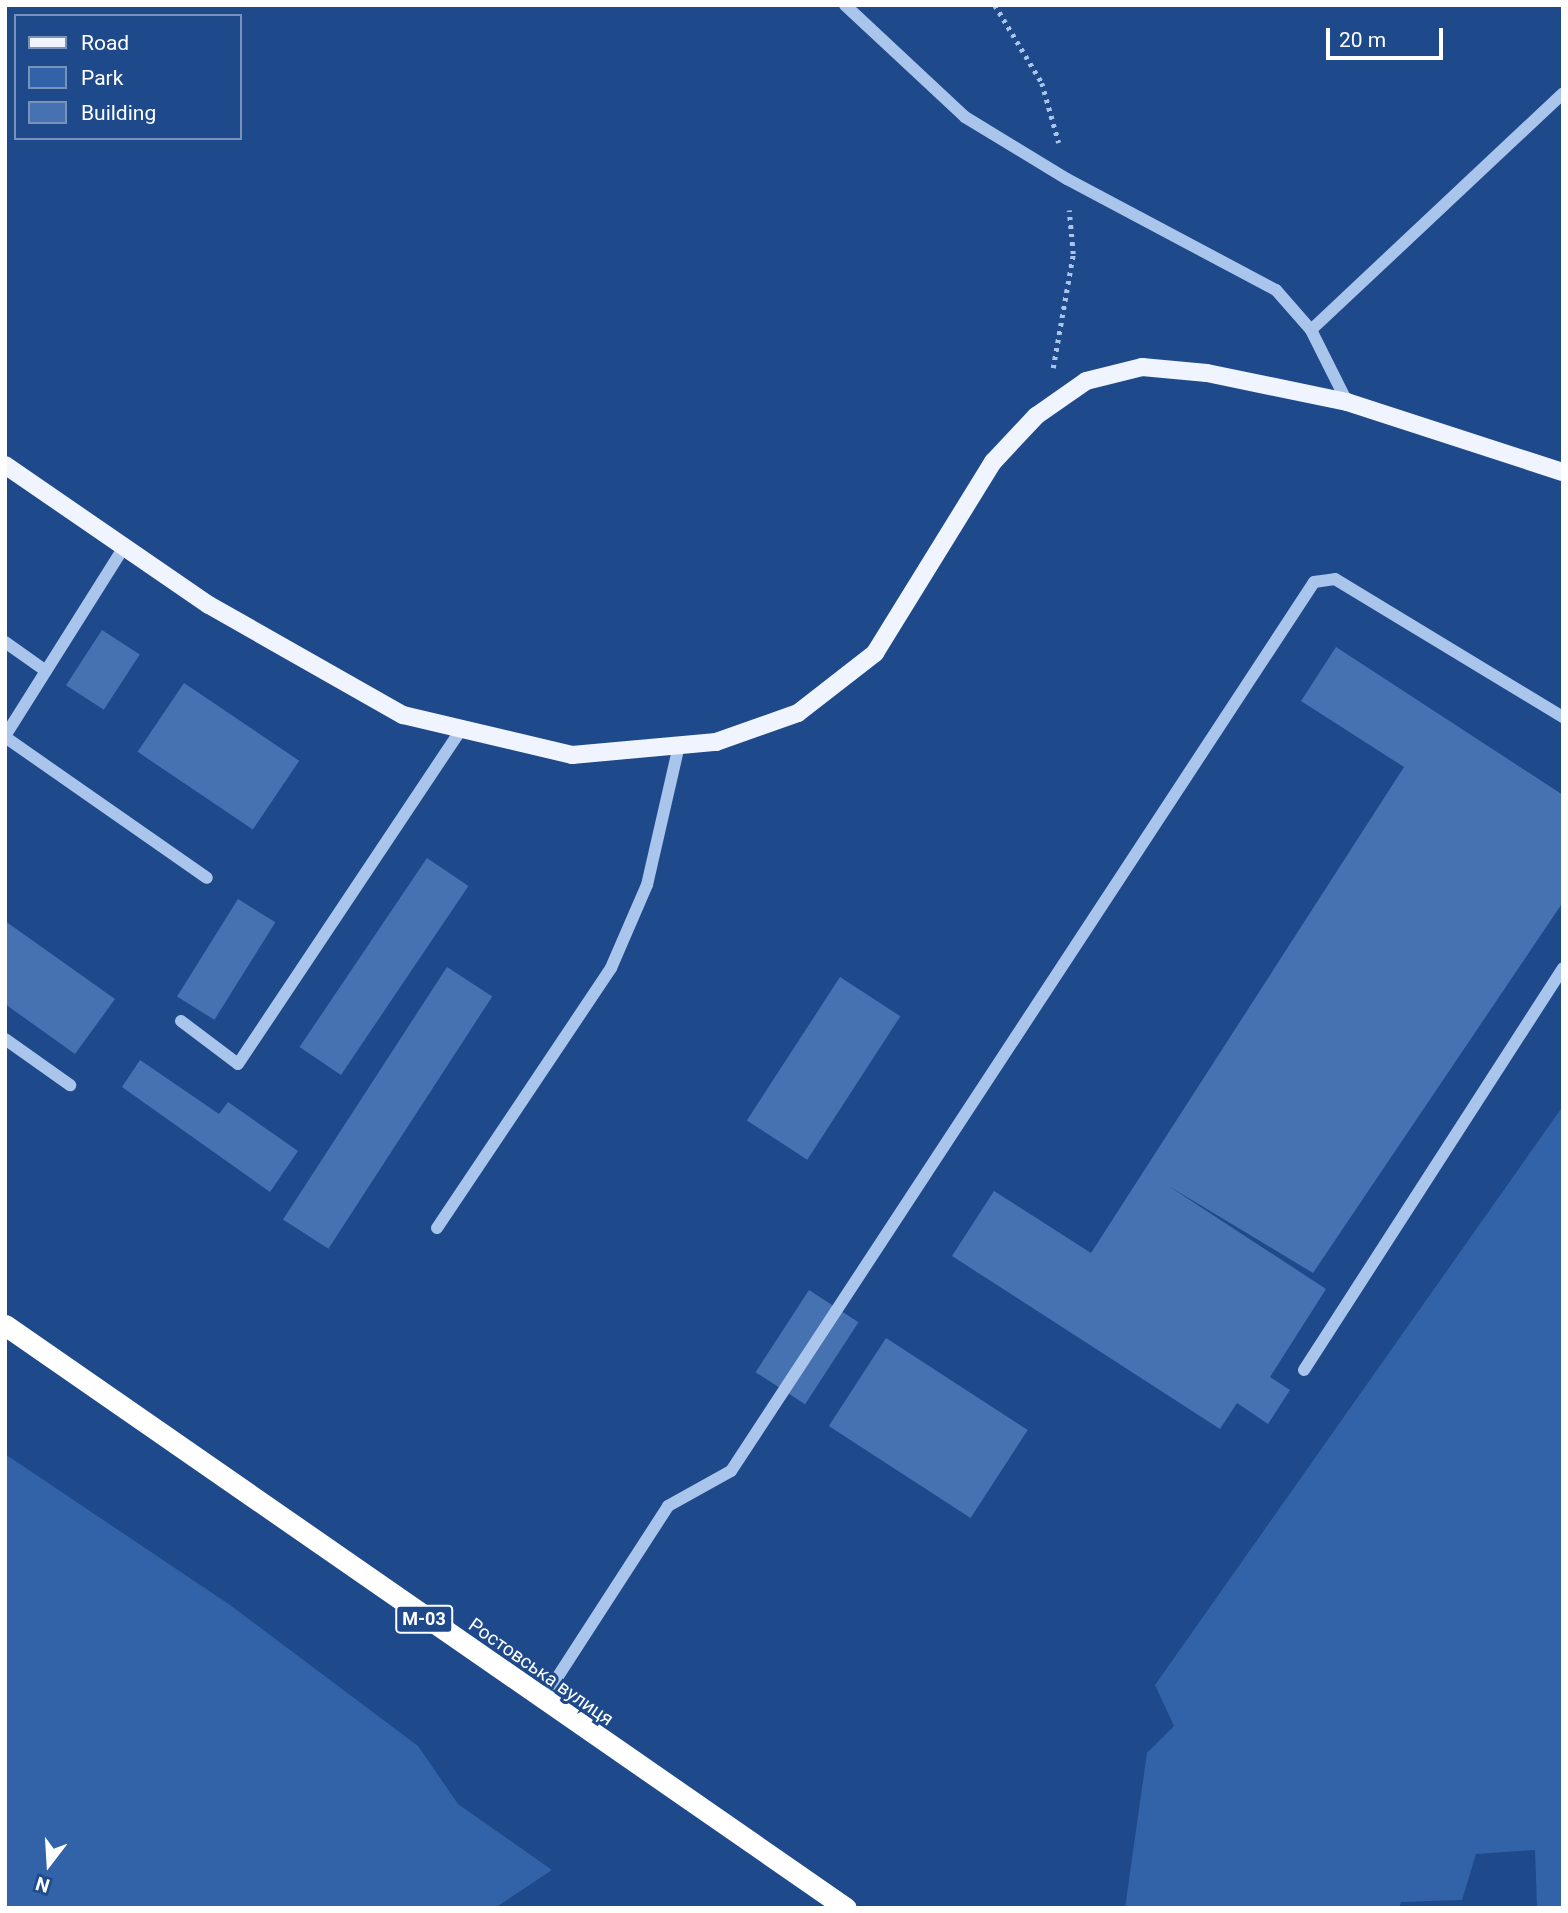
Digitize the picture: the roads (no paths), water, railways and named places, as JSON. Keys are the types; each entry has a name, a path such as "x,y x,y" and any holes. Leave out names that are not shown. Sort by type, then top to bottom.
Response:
{"highway":[{"name":"Ростовська вулиця","path":"5,1325 542,1701 846,1908"}],"main road":[{"path":"5,465 209,605 403,715 572,755 716,742 799,713 875,653 993,462 1036,416 1086,381 1142,367 1207,373 1347,402 1563,472"}],"street":[{"path":"845,5 965,117 1067,179 1276,290 1311,330 1347,402"},
{"path":"1311,330 1563,93"},
{"path":"124,547 5,736 207,878"},
{"path":"542,1701 668,1506 731,1471 1314,582 1335,579 1563,717"},
{"path":"5,642 46,671"},
{"path":"181,1021 238,1063 461,729"},
{"path":"437,1228 611,968 647,885 679,745"},
{"path":"1304,1370 1563,968"},
{"path":"5,1039 70,1085"}]}
